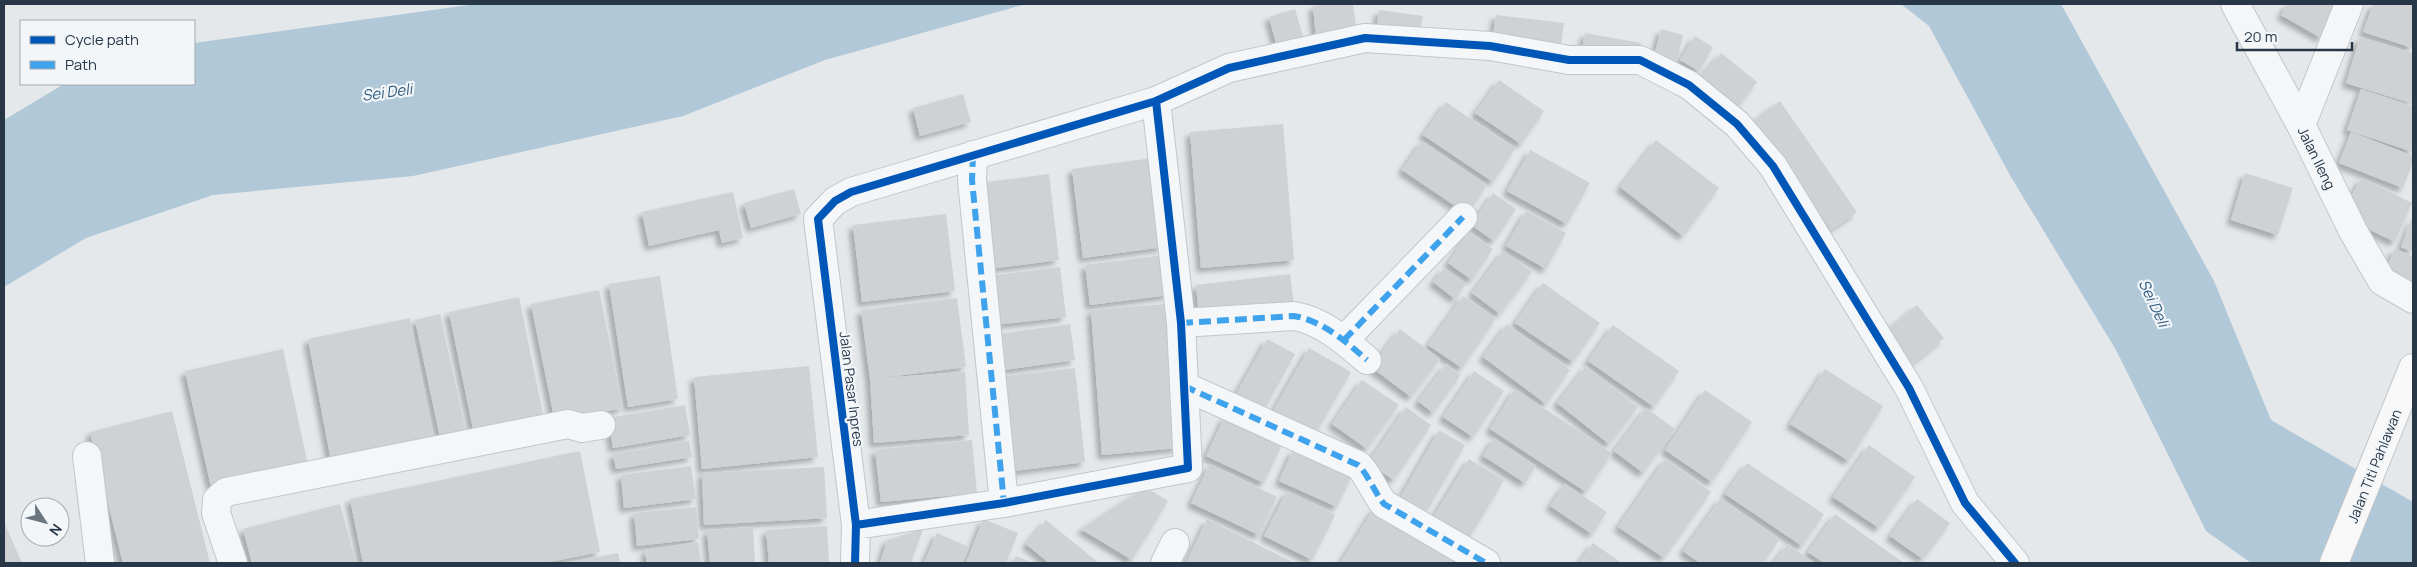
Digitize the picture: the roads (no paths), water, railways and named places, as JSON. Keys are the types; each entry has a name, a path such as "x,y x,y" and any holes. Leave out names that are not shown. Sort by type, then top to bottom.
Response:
{"main road":[{"name":"Jalan Titi Pahlawan","path":"2334,563 2411,374"}],"street":[{"name":"Jalan Ileng","path":"2234,4 2301,125 2353,231 2382,281 2413,299"},
{"path":"2301,125 2349,4"},
{"path":"1004,503 972,180 973,155 1156,100 1229,68 1365,38 1490,46 1568,60 1640,60 1689,85 1737,124 1773,166 1909,388 1965,503 2015,563"},
{"path":"856,524 1004,503 1188,468 1181,324 1156,100"},
{"name":"Jalan Pasar Inpres","path":"855,563 856,524 818,219 835,201 850,192 973,155"},
{"path":"1344,340 1462,217"},
{"path":"1181,324 1294,316 1311,319 1344,340 1367,360"},
{"path":"1184,386 1358,465 1363,468 1374,493 1384,504 1486,563"},
{"path":"233,563 216,513 217,500 226,492 568,424 582,428 600,426"},
{"path":"87,456 100,563"}],"water":[{"name":"Sei Deli","path":"476,4 1026,4 825,60 683,116 413,176 213,195 86,238 4,287 4,120 62,85 195,85 195,43"},
{"name":"Sei Deli","path":"1901,4 2061,4 2214,281 2271,420 2413,502 2413,563 2251,563 2206,531 2116,350 2011,177 1929,26"}]}
